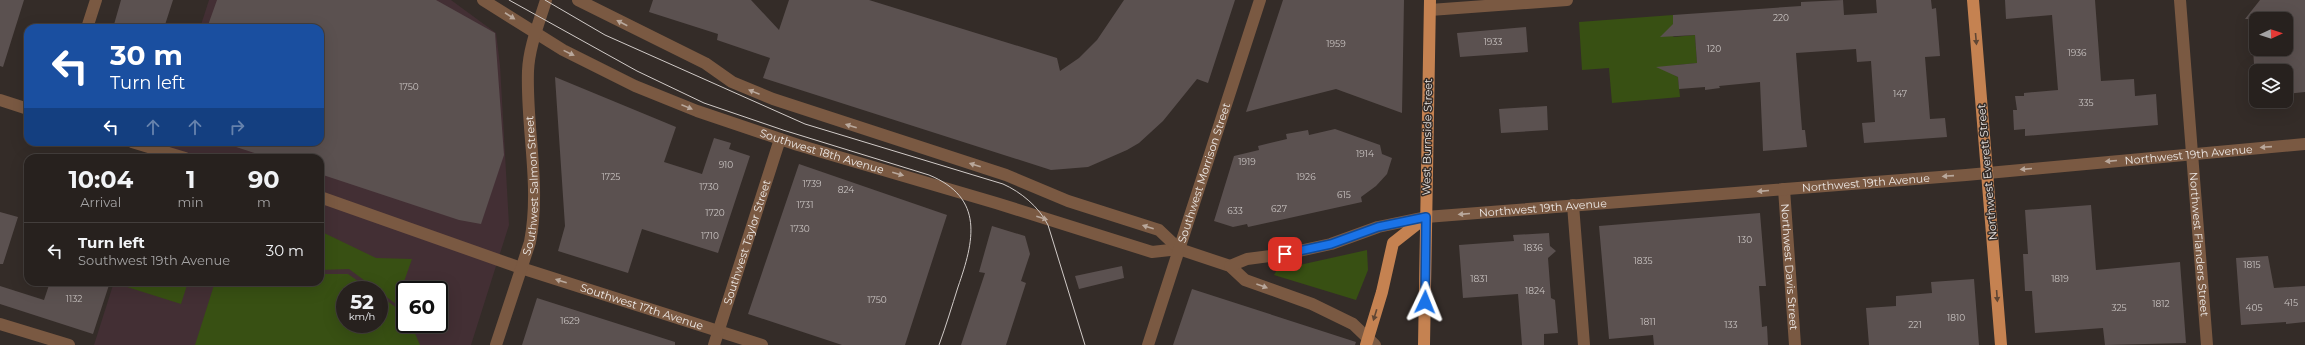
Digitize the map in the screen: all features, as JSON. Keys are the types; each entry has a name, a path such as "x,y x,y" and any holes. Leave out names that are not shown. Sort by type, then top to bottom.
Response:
{"main road":[{"name":"Northwest Everett Street","path":"1973,0 2001,345"},
{"name":"West Burnside Street","path":"1424,345 1430,5"},
{"path":"1369,343 1394,243 1426,217"}],"street":[{"path":"88,24 96,0"},
{"name":"Southwest 18th Avenue","path":"483,0 563,50 635,86 697,111 780,139 996,203 1152,252 1179,249 1230,266 1245,280 1312,304 1353,324 1369,343"},
{"name":"Southwest Salmon Street","path":"496,345 530,242 535,203 528,86 530,51 546,0"},
{"name":"Southwest 18th Avenue","path":"578,0 705,63 719,75 751,90 791,106 1012,177 1068,201 1159,230 1179,249"},
{"name":"Southwest Morrison Street","path":"1148,345 1260,0"},
{"path":"1430,5 1567,0"},
{"name":"Northwest Flanders Street","path":"2180,0 2207,345"},
{"path":"0,100 24,108"},
{"name":"Southwest Taylor Street","path":"714,345 780,139"},
{"name":"Northwest 19th Avenue","path":"1230,266 1247,259 1285,254 1331,244 1378,227 1426,217 1784,189 2305,144"},
{"path":"146,146 172,154"},
{"name":"Northwest Davis Street","path":"1784,189 1795,345"},
{"name":"Southwest 17th Avenue","path":"324,198 521,268 762,345"},
{"path":"1572,206 1584,345"},
{"path":"0,324 69,345"}],"shaded area":[{"path":"209,0 451,0 496,33 500,65 509,225 471,345 94,345 113,286 324,286 324,154 160,154 163,146 324,146 324,24 201,24"}],"green space":[{"path":"1673,15 1673,24 1670,34 1674,37 1695,35 1697,63 1677,65 1673,67 1674,75 1678,77 1680,97 1612,103 1609,68 1582,70 1579,22"},
{"path":"324,233 376,258 412,259 404,281 396,281 396,304 388,298 388,281 365,281 349,269 324,270"},
{"path":"1367,250 1368,270 1356,300 1274,275 1277,270"},
{"path":"324,274 348,274 358,281 336,281 336,333 388,333 388,302 396,307 396,333 415,333 420,345 195,345 214,286 324,286"},
{"path":"124,286 187,286 181,304"}],"building":[{"path":"0,0 24,0 3,67 0,66"},
{"path":"121,0 173,0 165,24 114,24"},
{"path":"217,0 436,0 495,33 504,155 481,224 459,220 324,175 324,154 258,154 233,146 324,146 324,24 208,24"},
{"path":"653,0 751,0 779,30 789,0 869,0 1057,58 1060,71 1079,58 1097,40 1124,0 1235,0 1208,83 1197,79 1163,121 1139,143 1127,150 1088,167 1051,170 763,78 770,58 717,40 718,34 649,12"},
{"path":"1283,0 1404,0 1402,113 1336,89 1246,112"},
{"path":"1843,0 1844,15 1877,13 1876,0 1931,0 1932,9 1936,8 1940,56 1925,57 1930,119 1945,118 1947,137 1864,143 1862,123 1875,122 1871,61 1857,62 1856,49 1796,53 1802,130 1805,130 1807,147 1763,151 1760,82 1719,86 1720,88 1705,90 1705,87 1679,89 1678,77 1656,67 1697,63 1695,35 1660,37 1673,24 1673,15 1801,6 1801,2"},
{"path":"2005,0 2095,0 2101,81 2134,79 2135,96 2156,94 2158,125 2025,136 2025,129 2014,130 2013,110 2017,110 2015,96 2024,96 2024,93 2058,90 2052,15 2006,19"},
{"path":"2260,0 2305,0 2305,92 2293,93 2293,64 2254,64 2253,56 2293,56 2293,12 2251,12"},
{"path":"2249,14 2249,19 2245,19"},
{"path":"1526,27 1528,52 1460,57 1457,33"},
{"path":"555,77 676,127 664,162 702,174 714,138 731,143 729,149 750,156 718,253 642,229 628,273 558,251 565,226"},
{"path":"1547,106 1548,130 1501,133 1499,109"},
{"path":"1335,129 1380,145 1382,154 1392,158 1387,174 1376,186 1361,197 1362,202 1248,227 1247,224 1233,227 1214,221 1234,156 1259,150 1258,146 1287,139 1286,134 1308,130 1309,135"},
{"path":"799,164 947,215 905,345 842,345 748,314"},
{"path":"2091,205 2096,270 2180,262 2186,343 2105,345 2103,328 2035,333 2032,291 2025,291 2023,254 2028,254 2025,210"},
{"path":"0,212 18,217 3,264 0,264"},
{"path":"1760,213 1766,286 1759,286 1762,327 1767,326 1768,345 1654,345 1653,335 1609,339 1599,226"},
{"path":"992,226 1025,236 1030,254 1021,281 1026,283 1006,345 961,345 985,273 979,272"},
{"path":"1549,233 1550,246 1556,251 1548,258 1551,298 1555,300 1558,333 1544,334 1544,345 1522,345 1518,294 1463,298 1459,245 1514,241 1513,235"},
{"path":"2268,256 2274,288 2305,286 2305,322 2241,325 2236,258"},
{"path":"1122,266 1124,278 1079,289 1075,276"},
{"path":"1974,279 1979,345 1869,345 1866,308 1896,306 1896,296 1932,293 1931,282"},
{"path":"0,286 44,300 49,286 109,286 93,334 0,304"},
{"path":"1192,289 1356,342 1355,345 1173,345"},
{"path":"537,298 675,342 675,345 522,345"}],"tram line":[{"path":"509,0 637,71 704,103 783,130 929,175 947,185 959,196 967,208 971,237 964,270 939,345"},
{"path":"545,0 605,35 805,124 1003,184 1016,191 1035,206 1048,225 1085,345"}],"route":[{"path":"1285,254 1331,244 1355,233 1426,217 1425,302"}]}
